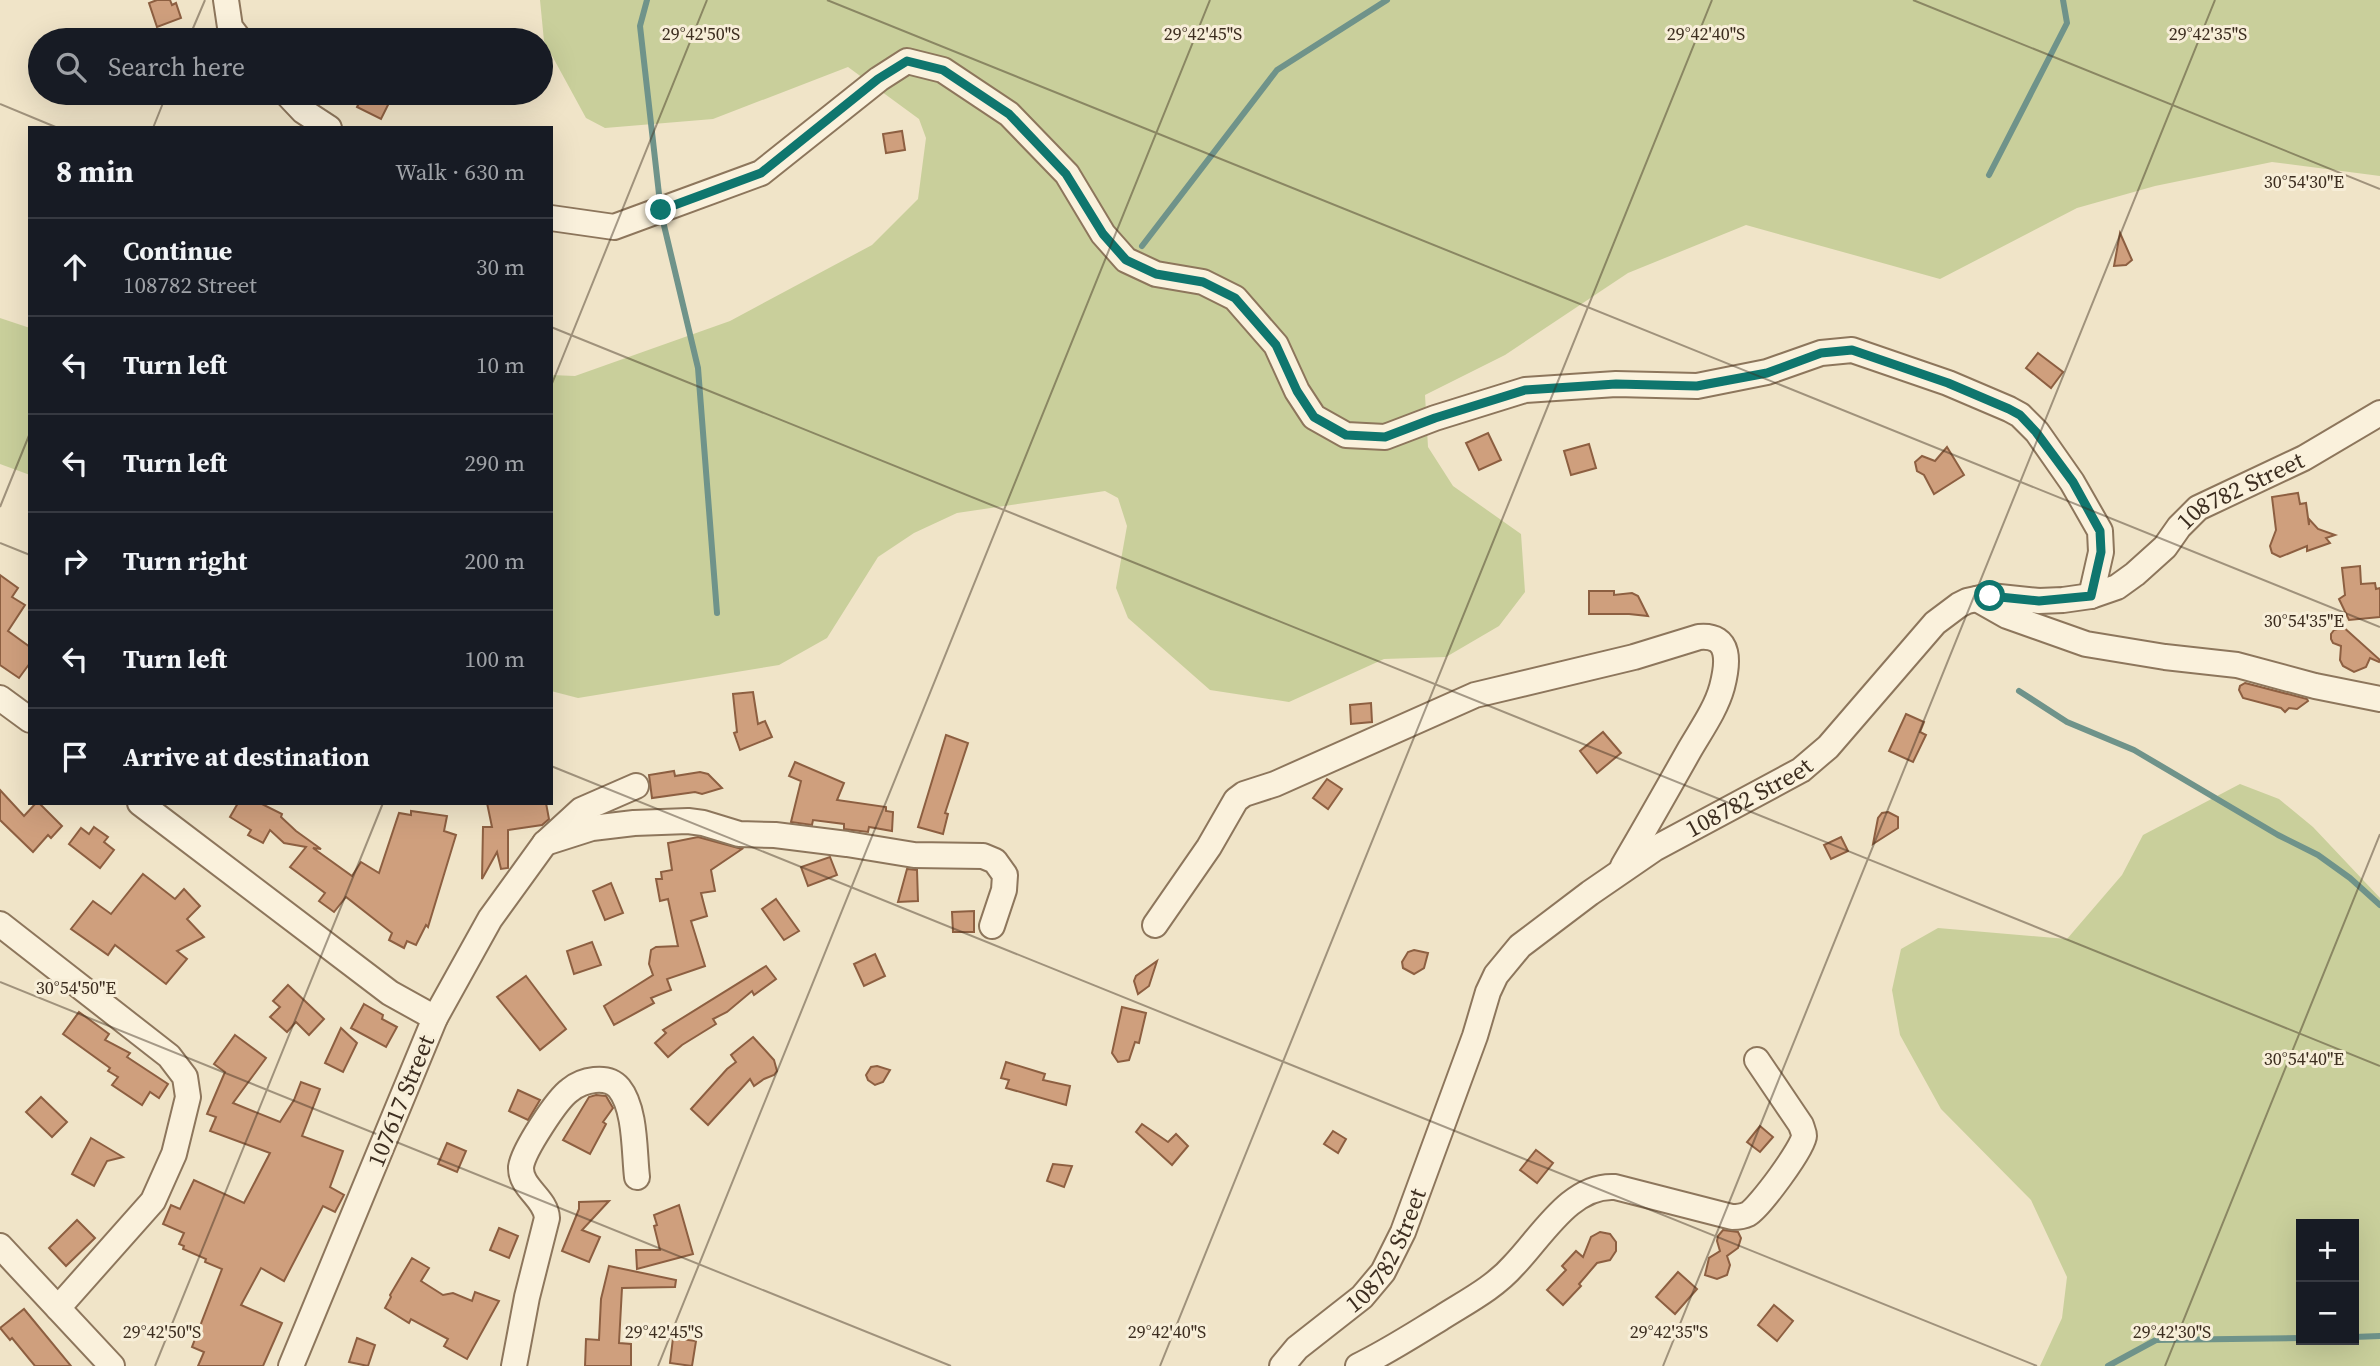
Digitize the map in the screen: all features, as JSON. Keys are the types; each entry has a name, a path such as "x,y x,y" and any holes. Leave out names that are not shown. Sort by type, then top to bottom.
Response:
{"street":[{"path":"226,0 231,28"},
{"path":"553,218 614,227 761,173 878,79 907,61 943,70 1009,114 1066,174 1103,234 1126,260 1156,274 1203,282 1235,298 1276,345 1297,391 1314,417 1346,435 1385,437 1525,390 1616,384 1697,386 1767,373 1821,353 1852,350 1948,383 2020,415 2073,482 2100,531 2101,552 2091,596"},
{"path":"297,105 326,126"},
{"name":"108782 Street","path":"1282,1366 1297,1348 1362,1297 1383,1272 1403,1232 1475,1036 1488,992 1496,975 1520,946 1654,849 1801,771 1828,747 1935,623 1959,605 1990,596 2039,601 2091,596 2117,587 2136,574 2165,547 2179,527 2198,508 2304,458 2380,413"},
{"path":"1977,598 2007,616 2086,644 2237,665 2315,686 2380,698"},
{"path":"1155,925 1209,847 1230,807 1244,794 1275,784 1475,695 1710,636 1717,639 1725,652 1722,689 1620,873"},
{"path":"0,698 28,719"},
{"path":"435,1018 490,919 545,843 581,810 636,786"},
{"name":"107617 Street","path":"142,805 390,993 435,1018 291,1366"},
{"path":"545,843 592,828 688,821 738,834 811,839 915,855 983,856 995,862 1005,875 1004,890 992,926"},
{"path":"0,924 169,1056 185,1077 188,1097 174,1154 153,1202 58,1308"},
{"path":"1358,1366 1381,1355 1482,1293 1508,1272 1546,1228 1580,1195 1592,1189 1615,1187 1732,1217 1749,1213 1784,1171 1800,1148 1804,1136 1801,1125 1757,1060"},
{"path":"514,1366 527,1297 547,1218 546,1209 529,1189 522,1164 532,1139 567,1091 580,1084 602,1080 614,1084 620,1090 631,1116 637,1177"},
{"path":"0,1246 112,1366"}],"green space":[{"path":"540,0 2380,0 2380,176 2272,162 2155,186 2077,208 1940,279 1746,225 1628,273 1505,355 1425,395 1428,447 1453,486 1521,534 1525,592 1499,626 1446,657 1384,659 1289,702 1210,690 1128,618 1116,588 1127,526 1118,498 1105,491 957,513 914,533 878,557 827,638 779,665 578,698 553,692 553,375 575,376 730,321 872,245 918,199 926,138 919,119 848,67 713,119 605,128 586,118 553,58 553,28 543,28"},
{"path":"0,318 28,327 28,474 0,464"},
{"path":"2240,784 2279,799 2313,827 2380,898 2380,1366 2040,1366 2062,1318 2067,1277 2031,1200 1941,1109 1900,1035 1892,990 1901,949 1938,928 2067,939 2122,875 2143,835"}],"building":[{"path":"170,0 172,5 176,3 181,18 157,27 149,3"},
{"path":"358,105 388,105 381,119 357,107"},
{"path":"902,131 905,150 886,153 883,134"},
{"path":"2120,233 2132,260 2126,265 2114,266"},
{"path":"2038,353 2063,372 2051,388 2026,368"},
{"path":"1488,433 1501,460 1479,470 1466,443"},
{"path":"1589,444 1596,468 1571,475 1564,451"},
{"path":"1947,447 1964,475 1934,494 1924,475 1917,471 1915,462 1922,456 1935,461"},
{"path":"2298,493 2300,504 2306,503 2309,525 2309,519 2318,529 2335,535 2326,538 2330,543 2307,551 2307,546 2280,557 2272,553 2270,546 2276,530 2272,497"},
{"path":"2360,566 2361,584 2375,583 2376,589 2380,588 2380,617 2349,620 2339,599 2345,595 2342,568"},
{"path":"0,575 18,588 12,597 25,605 8,631 28,646 28,666 19,678 0,665"},
{"path":"1589,591 1614,591 1614,595 1632,593 1638,596 1648,616 1589,614"},
{"path":"2341,625 2380,660 2379,662 2370,658 2366,667 2354,672 2343,666 2340,660 2341,646 2333,643 2331,639 2331,634 2341,628"},
{"path":"2245,683 2308,701 2297,709 2289,708 2285,712 2281,708 2243,698 2239,690"},
{"path":"753,692 758,724 765,721 772,737 740,750 734,733 737,732 733,694"},
{"path":"1371,703 1372,722 1351,724 1350,705"},
{"path":"1906,714 1924,722 1920,732 1926,735 1913,762 1889,751"},
{"path":"1603,732 1621,753 1597,773 1580,751"},
{"path":"946,735 968,743 945,813 948,814 943,834 918,827"},
{"path":"795,762 844,783 837,800 886,807 886,811 893,812 892,831 869,827 868,832 844,829 844,824 813,820 812,825 791,822 801,781 789,776"},
{"path":"674,771 675,776 700,772 708,774 722,788 702,794 695,792 652,798 649,775"},
{"path":"1327,779 1342,789 1328,809 1313,798"},
{"path":"0,790 24,816 34,805 41,805 62,826 51,838 48,835 33,852 0,820"},
{"path":"237,805 264,805 282,814 281,817 296,831 321,849 313,848 352,876 361,862 379,873 399,813 411,815 411,811 447,816 444,831 456,835 428,927 426,925 416,945 407,941 404,948 389,940 392,933 346,897 334,912 319,901 325,893 290,867 306,847 284,843 270,830 263,843 248,835 251,830 230,817"},
{"path":"487,805 546,805 549,819 542,825 508,830 508,868 501,869 497,852 482,879 483,827 492,827"},
{"path":"1888,812 1898,817 1898,828 1873,844 1878,818 1882,813"},
{"path":"94,827 108,837 104,842 114,850 100,868 69,844 81,828 89,834"},
{"path":"698,837 742,849 711,870 715,891 701,893 707,916 691,921 705,966 667,979 671,990 651,998 654,1003 614,1025 604,1006 653,975 649,964 651,950 656,947 678,946 668,899 660,901 656,879 662,879 661,872 672,870 668,843"},
{"path":"1841,837 1848,851 1831,859 1824,845"},
{"path":"830,857 837,875 808,886 801,867"},
{"path":"907,869 917,870 918,901 898,902"},
{"path":"143,874 175,899 184,889 200,906 187,919 204,937 177,951 187,959 166,984 115,945 108,955 71,929 93,901 111,914"},
{"path":"611,883 623,913 605,920 593,891"},
{"path":"776,899 799,931 784,940 762,909"},
{"path":"974,911 974,932 953,932 952,912"},
{"path":"592,942 601,965 574,974 567,951"},
{"path":"1414,950 1428,953 1424,968 1414,974 1403,968 1402,962 1408,952"},
{"path":"875,954 885,976 864,986 854,964"},
{"path":"1157,961 1149,986 1138,994 1134,981 1136,976"},
{"path":"766,966 776,979 754,995 752,991 727,1012 713,1019 716,1024 668,1057 655,1043 666,1033 663,1030"},
{"path":"526,976 566,1029 540,1050 497,997"},
{"path":"288,985 324,1019 309,1035 296,1022 287,1032 270,1017 280,1007 273,1001"},
{"path":"364,1004 397,1027 386,1047 351,1028"},
{"path":"1122,1007 1146,1013 1139,1043 1135,1042 1129,1060 1118,1062 1112,1053"},
{"path":"79,1012 109,1034 105,1040 130,1053 127,1057 168,1084 159,1098 150,1092 142,1105 112,1085 118,1077 108,1071 110,1068 63,1034"},
{"path":"341,1028 357,1043 343,1072 325,1063"},
{"path":"235,1035 266,1058 233,1103 280,1122 294,1100 301,1082 320,1089 302,1136 343,1151 330,1187 344,1195 335,1212 323,1206 284,1281 261,1268 241,1305 282,1323 263,1366 198,1366 204,1352 192,1347 222,1269 183,1249 184,1246 179,1244 184,1233 163,1224 171,1205 180,1209 194,1180 244,1203 270,1153 210,1131 216,1117 207,1114 225,1072 214,1064"},
{"path":"753,1037 774,1060 777,1071 754,1086 750,1079 708,1125 691,1109 736,1062 731,1055"},
{"path":"1006,1062 1045,1074 1043,1080 1070,1086 1066,1105 1006,1088 1009,1080 1001,1078"},
{"path":"871,1067 890,1070 883,1082 875,1085 866,1075"},
{"path":"518,1090 540,1100 528,1120 509,1111"},
{"path":"606,1096 613,1108 603,1122 606,1124 590,1154 563,1140 589,1097"},
{"path":"41,1097 67,1122 52,1137 26,1112"},
{"path":"1142,1124 1168,1142 1176,1134 1188,1146 1172,1165 1136,1132"},
{"path":"1760,1126 1773,1137 1760,1152 1747,1142"},
{"path":"1333,1131 1346,1139 1338,1153 1324,1144"},
{"path":"91,1138 123,1157 107,1161 94,1186 72,1174"},
{"path":"447,1143 466,1151 457,1172 438,1164"},
{"path":"1536,1150 1553,1163 1537,1183 1520,1170"},
{"path":"1053,1164 1072,1166 1064,1187 1047,1181"},
{"path":"609,1201 582,1230 600,1237 589,1262 562,1251 579,1209 579,1202"},
{"path":"679,1205 693,1254 637,1269 636,1250 660,1250 654,1215"},
{"path":"77,1220 95,1238 66,1266 49,1248"},
{"path":"499,1228 518,1236 509,1258 490,1250"},
{"path":"1723,1230 1738,1232 1741,1238 1738,1248 1727,1256 1730,1265 1727,1275 1717,1279 1705,1275 1709,1258 1720,1251 1717,1241"},
{"path":"1600,1232 1610,1234 1616,1242 1616,1251 1610,1260 1597,1263 1563,1305 1547,1290 1566,1270 1562,1266 1576,1251 1583,1257 1591,1237"},
{"path":"412,1258 429,1268 421,1281 443,1295 453,1293 472,1301 475,1292 499,1301 467,1359 444,1346 448,1339 411,1319 409,1323 385,1308"},
{"path":"609,1266 676,1280 675,1287 622,1288 619,1343 631,1344 631,1366 585,1366 586,1339 599,1340 601,1299"},
{"path":"1678,1272 1697,1289 1675,1314 1656,1297"},
{"path":"1774,1305 1793,1321 1777,1341 1758,1325"},
{"path":"24,1309 71,1366 35,1366 0,1328"},
{"path":"357,1338 375,1345 368,1366 349,1362"},
{"path":"673,1338 696,1341 692,1366 670,1363"}],"waterway":[{"path":"647,0 640,26 660,203"},
{"path":"1142,246 1277,70 1387,0"},
{"path":"1989,175 2067,23 2063,0"},
{"path":"662,217 698,368 717,613"},
{"path":"2019,691 2067,722 2134,750 2278,835 2318,855 2350,878 2380,905"},
{"path":"2359,1337 2380,1336"},
{"path":"2108,1366 2156,1340 2296,1338"}],"route":[{"path":"661,210 761,173 878,79 907,61 943,70 1009,114 1066,174 1103,234 1126,260 1156,274 1203,282 1235,298 1276,345 1297,391 1314,417 1346,435 1385,437 1525,390 1616,384 1697,386 1767,373 1821,353 1838,350 1863,353 1948,383 2009,409 2020,415 2036,432 2073,482 2100,531 2101,552 2091,596 2039,601 1990,596"}]}
